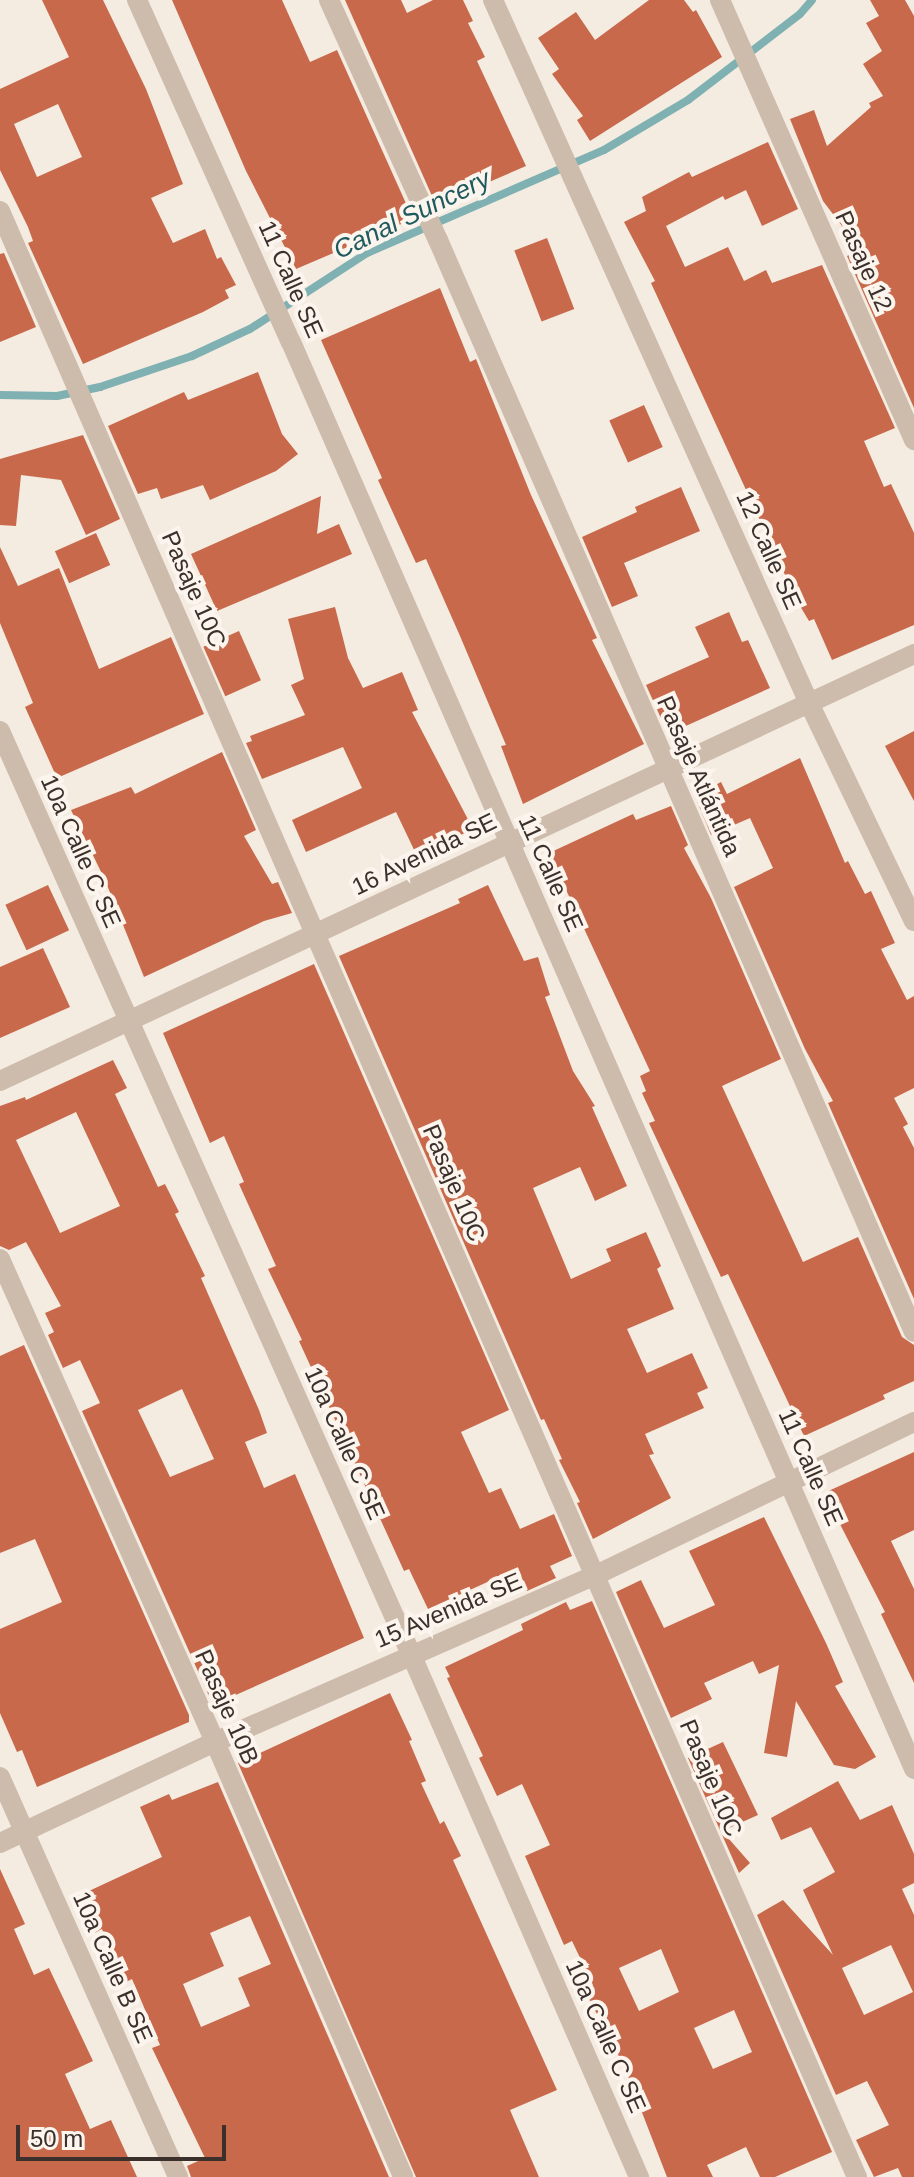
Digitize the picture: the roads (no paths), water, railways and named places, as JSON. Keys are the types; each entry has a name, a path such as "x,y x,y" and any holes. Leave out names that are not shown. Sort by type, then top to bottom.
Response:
{"street":[{"name":"11 Calle SE","path":"137,0 291,342 914,1769"},
{"name":"Pasaje Atlántida","path":"329,0 438,240 914,1332"},
{"name":"12 Calle SE","path":"493,0 809,703 914,921"},
{"name":"Pasaje 12","path":"720,0 914,440"},
{"name":"Pasaje 10C","path":"0,211 857,2177"},
{"name":"16 Avenida SE","path":"0,1081 914,654"},
{"name":"10a Calle C SE","path":"0,731 411,1654 639,2177"},
{"name":"Pasaje 10B","path":"0,1259 215,1742 403,2177"},
{"name":"15 Avenida SE","path":"0,1843 215,1742 596,1575 914,1422"},
{"name":"10a Calle B SE","path":"0,1777 178,2177"}],"waterway":[{"name":"Canal Suncery","path":"0,395 57,396 100,387 192,356 250,329 367,253 604,150 688,100 800,14 812,0"}]}
